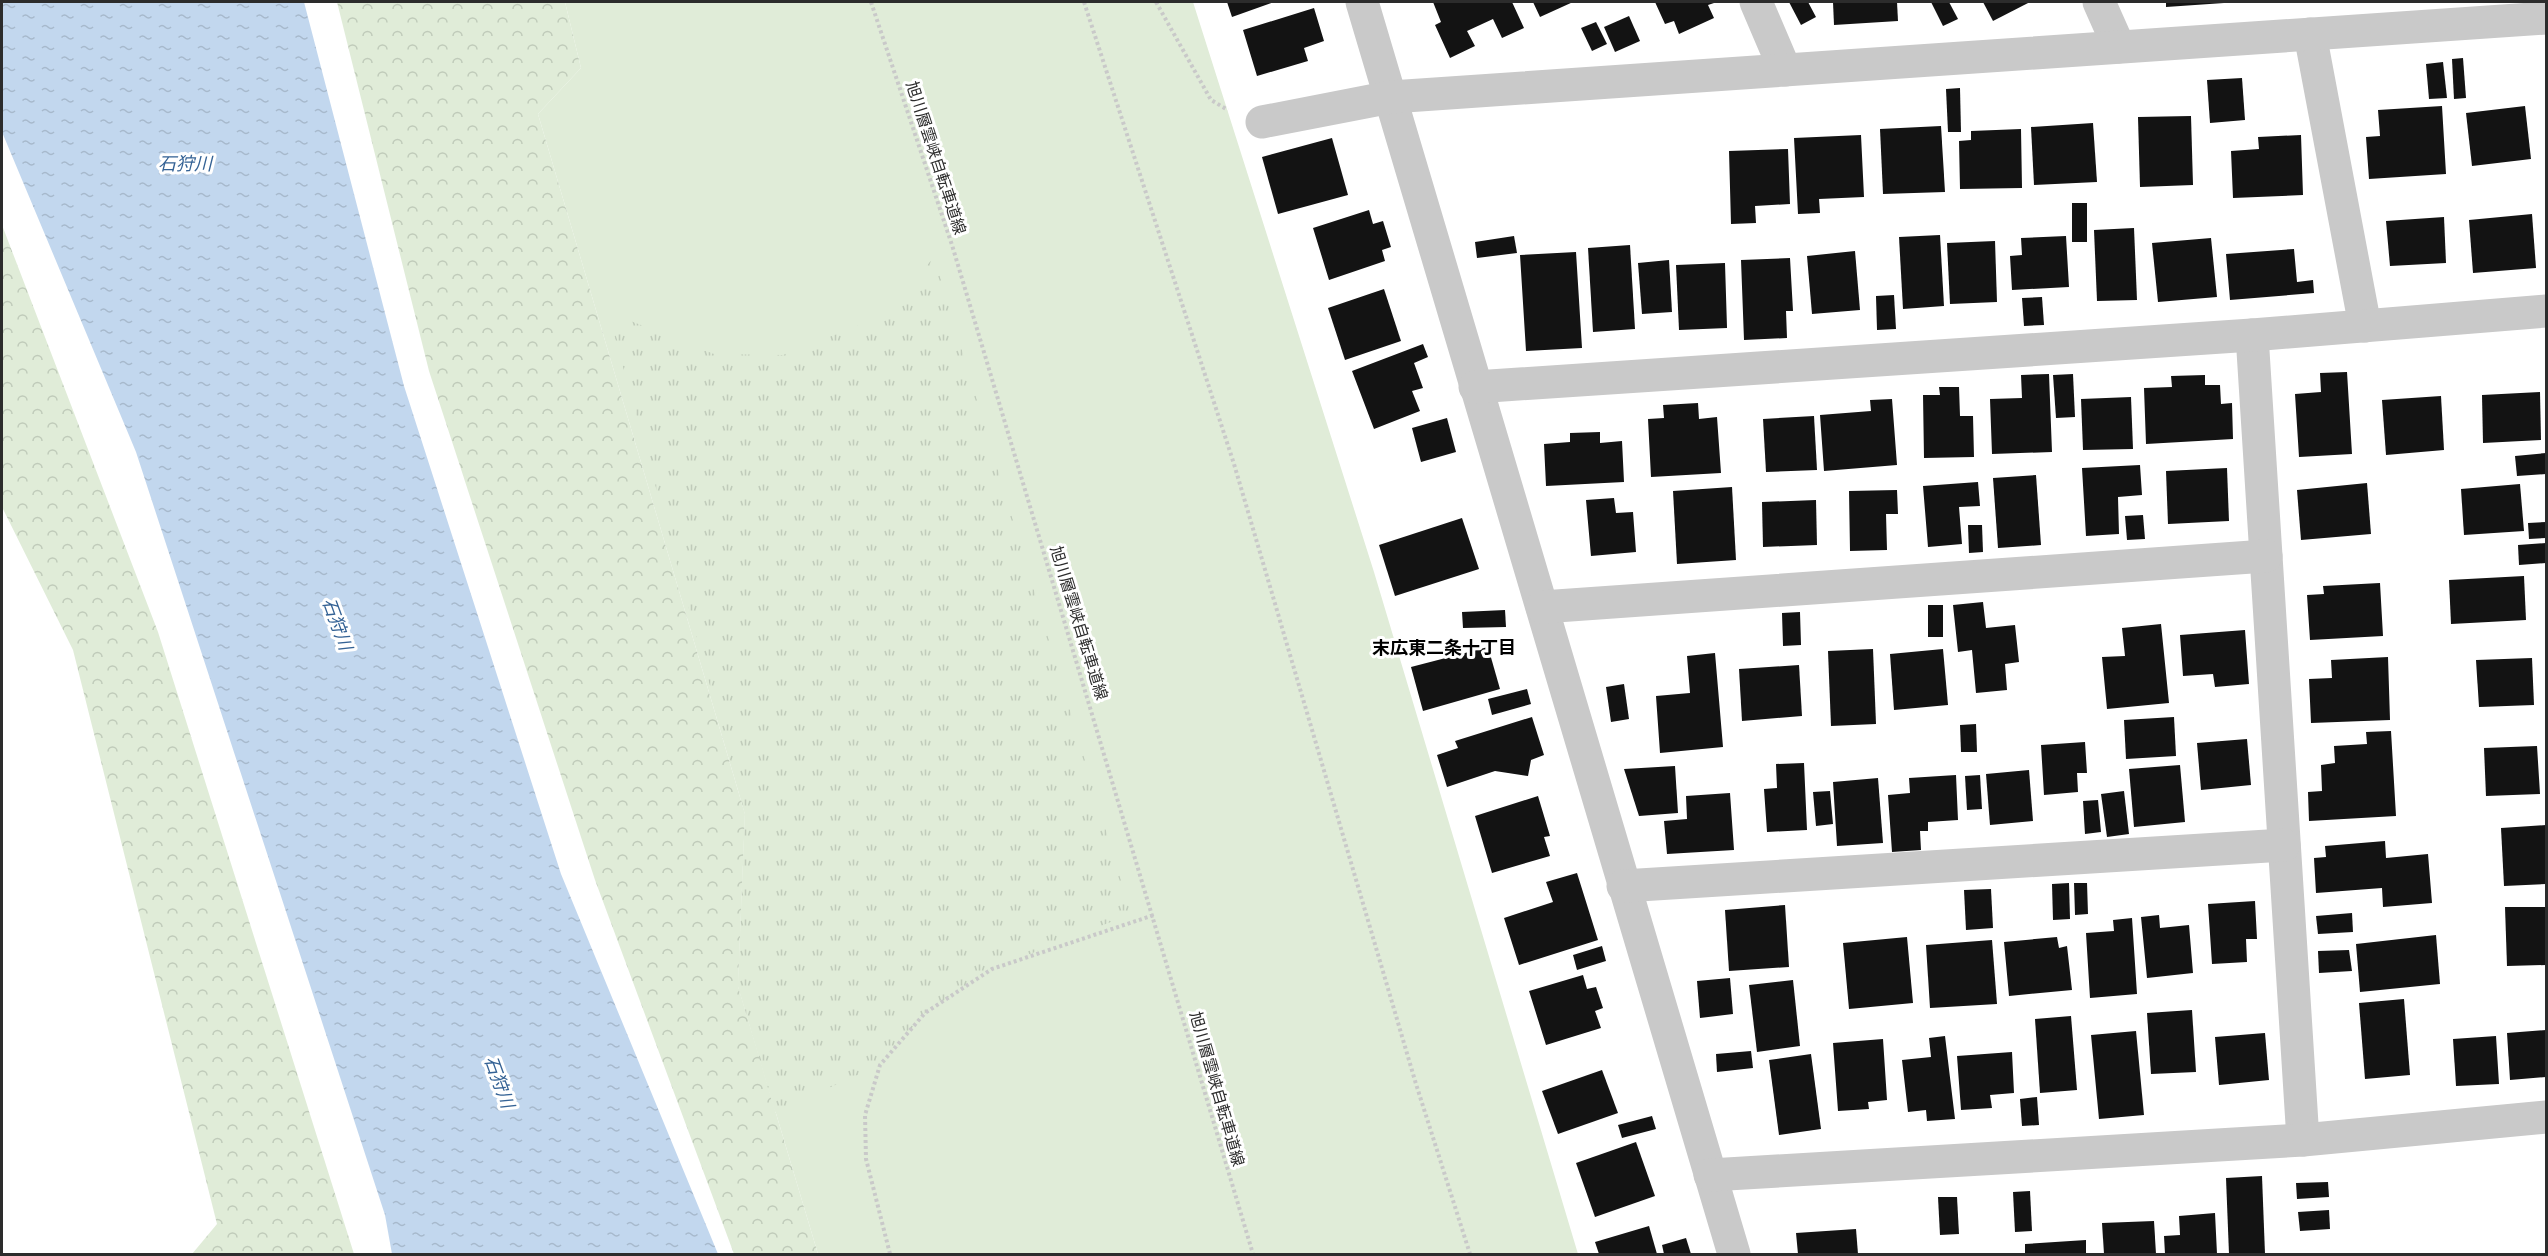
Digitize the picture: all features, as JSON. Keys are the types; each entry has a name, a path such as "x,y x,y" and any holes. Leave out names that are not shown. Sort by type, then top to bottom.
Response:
{"street":[{"path":"1362,2 1734,1254"},
{"path":"1756,2 1785,70"},
{"path":"2098,2 2119,47"},
{"path":"2546,2 2547,8"},
{"path":"1262,122 1391,98 2547,18"},
{"path":"2310,34 2366,326"},
{"path":"1475,387 2252,335 2547,311"},
{"path":"2252,335 2303,1140"},
{"path":"1542,608 2266,556"},
{"path":"1623,886 2284,845"},
{"path":"1710,1176 2303,1140 2547,1117"}],"path":[{"name":"旭川層雲峡自転車道線","path":"871,2 952,245 1154,915 1253,1254"},
{"path":"1084,2 1234,464 1416,1084 1470,1254"},
{"path":"1156,2 1211,100 1240,118 1262,122"},
{"path":"891,1254 866,1159 865,1115 880,1065 925,1013 992,969 1154,915"}],"green space":[{"path":"337,2 565,2 581,68 538,114 745,814 738,986 818,1254 734,1254 595,880 429,371"},
{"path":"565,2 1193,2 1374,572 1578,1254 818,1254 738,986 745,814 538,114 581,68"},
{"path":"2,225 158,632 354,1254 192,1254 217,1224 73,650 2,507"},
{"path":"934,257 1131,914 992,969 925,1013 880,1065 775,1112 738,986 745,814 608,312 714,354 783,355 885,315"}],"water":[{"name":"石狩川","path":"2,2 304,2 404,386 561,874 718,1254 392,1254 385,1215 136,452 2,132"}],"building":[{"path":"1227,2 1274,2 1232,17"},
{"path":"1433,2 1512,2 1524,28 1502,38 1493,19 1467,31 1475,46 1450,58 1435,25 1441,22"},
{"path":"1533,2 1573,2 1540,17"},
{"path":"1655,2 1717,2 1708,5 1714,18 1679,34 1674,21 1665,24"},
{"path":"1789,2 1808,2 1816,17 1801,25"},
{"path":"1833,2 1897,2 1898,21 1834,25"},
{"path":"1931,2 1949,2 1958,19 1943,26"},
{"path":"1983,2 2030,2 1993,21"},
{"path":"2166,2 2224,2 2224,3 2166,7"},
{"path":"1314,8 1324,41 1304,48 1308,61 1257,76 1243,30"},
{"path":"1629,16 1640,41 1615,52 1604,27"},
{"path":"1596,22 1607,44 1592,51 1581,28"},
{"path":"2463,58 2466,98 2454,99 2452,59"},
{"path":"2443,62 2447,98 2429,99 2426,64"},
{"path":"2242,78 2245,120 2210,123 2207,80"},
{"path":"1960,88 1961,132 1948,132 1946,89"},
{"path":"2442,106 2446,174 2369,179 2366,137 2380,136 2378,110"},
{"path":"2525,106 2531,159 2472,166 2466,113"},
{"path":"2191,116 2193,185 2140,187 2138,117"},
{"path":"2093,123 2097,182 2034,185 2031,127"},
{"path":"1941,126 1945,192 1883,194 1880,129"},
{"path":"2021,129 2022,188 1960,189 1959,141 1971,140 1971,131"},
{"path":"1861,135 1864,197 1819,199 1820,213 1798,214 1794,138"},
{"path":"2301,135 2303,195 2233,198 2231,151 2259,149 2258,137"},
{"path":"1332,138 1348,195 1278,214 1262,157"},
{"path":"1788,149 1790,204 1755,206 1756,223 1731,224 1729,151"},
{"path":"2072,203 2087,203 2087,242 2072,242"},
{"path":"1369,210 1373,224 1383,221 1391,247 1382,250 1385,261 1329,280 1313,228"},
{"path":"2532,214 2536,268 2473,273 2469,220"},
{"path":"2444,217 2446,263 2390,266 2386,221"},
{"path":"2134,228 2137,300 2097,301 2094,230"},
{"path":"1940,235 1944,306 1903,309 1899,237"},
{"path":"1514,236 1517,253 1477,258 1475,242"},
{"path":"2066,236 2069,287 2012,290 2010,256 2022,255 2021,238"},
{"path":"2211,238 2217,297 2158,302 2152,243"},
{"path":"1995,241 1997,302 1950,304 1947,243"},
{"path":"1630,245 1635,329 1593,332 1588,248"},
{"path":"2294,249 2297,282 2313,280 2314,293 2230,300 2226,254"},
{"path":"1855,251 1860,310 1812,314 1807,256"},
{"path":"1576,252 1582,348 1526,351 1520,255"},
{"path":"1790,258 1793,311 1786,311 1787,338 1744,340 1741,260"},
{"path":"1669,260 1672,312 1642,314 1638,263"},
{"path":"1725,263 1727,328 1679,330 1676,265"},
{"path":"1384,289 1401,341 1345,360 1328,308"},
{"path":"1894,295 1896,329 1877,330 1876,296"},
{"path":"2042,297 2044,325 2024,326 2022,298"},
{"path":"1423,344 1428,357 1414,363 1423,388 1412,391 1420,411 1374,429 1352,371"},
{"path":"2347,372 2352,454 2299,457 2295,394 2321,392 2320,373"},
{"path":"2049,374 2052,452 1992,454 1990,399 2022,398 2021,375"},
{"path":"2073,374 2075,417 2056,418 2053,375"},
{"path":"2205,375 2205,385 2220,385 2221,404 2232,403 2233,439 2146,444 2144,388 2172,387 2171,376"},
{"path":"1939,387 1959,387 1960,416 1973,416 1974,457 1924,458 1923,395 1940,395"},
{"path":"2540,392 2541,440 2483,443 2482,395"},
{"path":"2441,396 2444,450 2386,455 2382,400"},
{"path":"2131,397 2133,449 2083,450 2081,399"},
{"path":"1892,399 1897,465 1824,471 1820,415 1871,411 1870,400"},
{"path":"1698,403 1699,419 1717,417 1721,473 1651,477 1648,419 1664,418 1663,405"},
{"path":"1814,416 1817,470 1766,472 1763,419"},
{"path":"1447,418 1456,452 1421,462 1412,428"},
{"path":"1600,432 1600,443 1622,441 1624,482 1546,486 1544,444 1570,442 1570,433"},
{"path":"2546,453 2546,474 2517,476 2515,456"},
{"path":"2140,465 2142,495 2118,497 2119,534 2086,536 2082,468"},
{"path":"2227,468 2229,521 2168,524 2166,471"},
{"path":"2036,475 2041,545 1998,548 1993,478"},
{"path":"1978,482 1980,506 1959,507 1962,544 1928,547 1923,486"},
{"path":"2367,483 2371,534 2301,540 2297,490"},
{"path":"2520,484 2524,531 2464,535 2461,489"},
{"path":"1732,487 1736,560 1677,564 1673,491"},
{"path":"1897,490 1898,514 1886,514 1887,550 1850,551 1849,491"},
{"path":"1614,498 1616,513 1633,512 1636,552 1591,556 1586,500"},
{"path":"1816,500 1817,545 1763,547 1762,502"},
{"path":"2143,515 2145,539 2127,540 2125,516"},
{"path":"1462,518 1479,569 1395,596 1379,545"},
{"path":"2546,522 2546,538 2529,539 2528,523"},
{"path":"1968,525 1982,525 1983,552 1969,553"},
{"path":"2546,543 2546,563 2519,565 2518,545"},
{"path":"2524,576 2526,620 2451,624 2449,580"},
{"path":"2380,583 2383,636 2310,640 2307,595 2324,594 2323,586"},
{"path":"1983,602 1986,628 2015,625 2019,662 2005,664 2007,690 1976,693 1972,650 1958,652 1953,605"},
{"path":"1928,605 1943,605 1943,637 1928,637"},
{"path":"1505,610 1506,627 1463,628 1462,612"},
{"path":"1800,612 1801,645 1783,646 1782,613"},
{"path":"2161,624 2169,703 2107,709 2102,657 2125,656 2122,628"},
{"path":"2245,630 2249,684 2215,687 2213,674 2183,676 2180,635"},
{"path":"1488,647 1500,689 1423,711 1411,667"},
{"path":"1873,649 1876,724 1831,726 1828,651"},
{"path":"1943,649 1948,705 1894,710 1890,654"},
{"path":"1715,653 1723,747 1660,753 1656,696 1690,693 1687,656"},
{"path":"2388,657 2390,720 2311,723 2309,679 2332,678 2331,660"},
{"path":"2532,658 2534,705 2479,707 2476,660"},
{"path":"1799,665 1802,716 1742,721 1739,669"},
{"path":"1624,684 1629,719 1611,722 1606,687"},
{"path":"1527,689 1531,704 1492,715 1488,699"},
{"path":"1532,717 1544,755 1531,760 1528,776 1495,771 1447,787 1437,755 1458,748 1455,741"},
{"path":"2174,717 2176,756 2126,759 2124,720"},
{"path":"1976,724 1977,752 1961,752 1960,725"},
{"path":"2391,731 2396,816 2309,821 2308,792 2322,791 2321,765 2335,763 2334,746 2367,744 2366,732"},
{"path":"2247,739 2251,785 2201,790 2197,743"},
{"path":"2085,742 2087,773 2077,773 2078,792 2044,795 2041,745"},
{"path":"2537,746 2540,794 2486,796 2484,748"},
{"path":"1804,763 1807,830 1767,832 1764,789 1777,788 1776,764"},
{"path":"2180,765 2185,822 2134,827 2129,769"},
{"path":"1675,766 1678,813 1639,816 1624,769"},
{"path":"2029,770 2033,821 1990,825 1986,774"},
{"path":"1956,775 1958,820 1928,822 1928,831 1920,831 1921,850 1892,852 1888,795 1910,793 1909,778"},
{"path":"1980,775 1982,809 1967,810 1965,776"},
{"path":"1878,778 1883,843 1837,846 1833,782"},
{"path":"1830,791 1833,824 1816,826 1813,792"},
{"path":"2124,791 2129,834 2107,837 2101,794"},
{"path":"1730,793 1734,850 1667,854 1664,821 1687,819 1686,796"},
{"path":"1538,796 1550,836 1544,837 1550,856 1492,873 1475,816"},
{"path":"2098,800 2101,832 2085,834 2083,801"},
{"path":"2546,825 2546,884 2504,886 2501,828"},
{"path":"2385,841 2386,858 2428,854 2432,903 2383,907 2382,888 2316,893 2314,858 2326,857 2325,846"},
{"path":"1577,873 1598,940 1519,965 1504,918 1553,902 1546,882"},
{"path":"2069,883 2070,919 2053,920 2052,884"},
{"path":"2074,883 2087,883 2088,914 2075,915"},
{"path":"1991,889 1993,928 1966,930 1964,890"},
{"path":"2255,901 2257,939 2246,939 2247,962 2212,964 2208,904"},
{"path":"1785,905 1789,967 1729,971 1725,910"},
{"path":"2505,907 2546,907 2546,965 2507,966"},
{"path":"2352,913 2353,932 2318,934 2316,916"},
{"path":"2159,915 2160,928 2189,925 2193,973 2147,978 2141,917"},
{"path":"2132,918 2137,994 2090,998 2086,933 2114,931 2113,920"},
{"path":"2436,935 2440,984 2360,992 2356,944"},
{"path":"1907,937 1913,1003 1849,1009 1843,943"},
{"path":"2057,937 2059,948 2067,946 2072,990 2009,996 2004,942"},
{"path":"1992,940 1997,1004 1930,1008 1926,945"},
{"path":"1602,946 1606,961 1577,970 1573,955"},
{"path":"2349,950 2352,971 2319,973 2318,951"},
{"path":"1583,975 1587,989 1596,987 1603,1008 1595,1011 1601,1028 1546,1045 1529,991"},
{"path":"1730,978 1733,1014 1700,1018 1697,981"},
{"path":"1793,980 1800,1046 1757,1052 1749,985"},
{"path":"2404,999 2410,1075 2365,1079 2359,1003"},
{"path":"2192,1010 2196,1072 2151,1074 2147,1013"},
{"path":"2071,1016 2077,1090 2040,1093 2035,1019"},
{"path":"2546,1030 2546,1077 2510,1080 2507,1033"},
{"path":"2136,1031 2144,1115 2099,1119 2091,1035"},
{"path":"2265,1033 2269,1080 2219,1085 2215,1037"},
{"path":"1945,1036 1955,1119 1927,1121 1926,1110 1908,1112 1902,1060 1931,1057 1929,1038"},
{"path":"2496,1036 2499,1084 2456,1086 2453,1039"},
{"path":"1883,1039 1887,1100 1868,1102 1869,1109 1838,1111 1833,1043"},
{"path":"1751,1051 1753,1068 1717,1072 1716,1054"},
{"path":"2012,1052 2014,1093 1990,1095 1992,1108 1961,1110 1957,1056"},
{"path":"1811,1054 1821,1129 1779,1135 1769,1060"},
{"path":"1602,1070 1618,1113 1558,1134 1542,1091"},
{"path":"2037,1097 2039,1125 2022,1126 2020,1099"},
{"path":"1652,1116 1656,1129 1622,1138 1618,1125"},
{"path":"1636,1142 1655,1196 1595,1217 1576,1163"},
{"path":"2262,1176 2265,1254 2229,1254 2226,1178"},
{"path":"2328,1182 2329,1197 2297,1199 2296,1183"},
{"path":"2030,1191 2032,1231 2015,1232 2013,1192"},
{"path":"1938,1197 1957,1197 1959,1234 1940,1235"},
{"path":"2329,1210 2330,1229 2300,1231 2298,1212"},
{"path":"2215,1213 2217,1254 2165,1254 2164,1236 2180,1235 2179,1216"},
{"path":"2154,1221 2156,1254 2104,1254 2102,1223"},
{"path":"1649,1226 1657,1254 1599,1254 1595,1242"},
{"path":"1856,1229 1858,1254 1798,1254 1796,1233"},
{"path":"1686,1238 1691,1254 1664,1254 1662,1245"},
{"path":"2086,1240 2086,1254 2025,1254 2025,1244"}],"district":[{"name":"末広東二条十丁目","path":"1444,648"}]}
